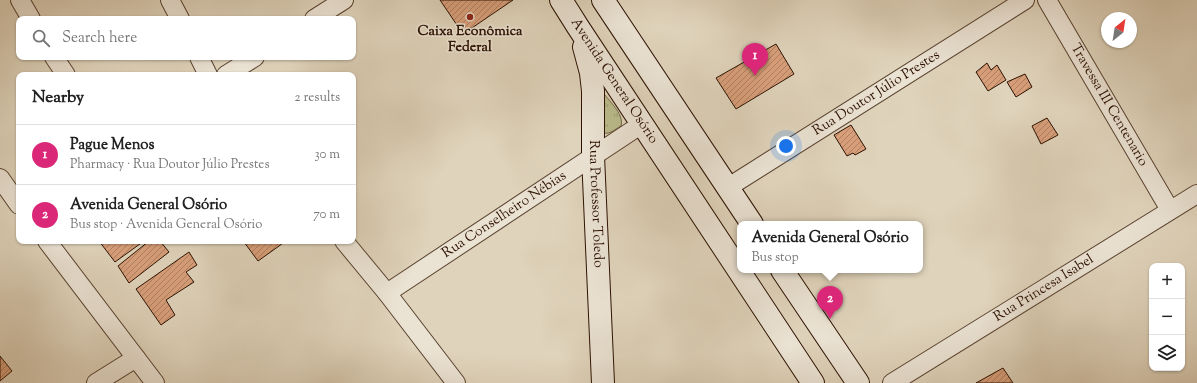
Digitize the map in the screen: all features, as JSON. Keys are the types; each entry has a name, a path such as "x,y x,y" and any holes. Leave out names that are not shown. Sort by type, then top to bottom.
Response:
{"main road":[{"path":"603,0 750,221"},
{"name":"Avenida General Osório","path":"564,2 578,27 737,273"},
{"name":"Rua Professor Toledo","path":"578,27 591,73 593,91 593,156 603,383"},
{"name":"Avenida General Osório","path":"737,273 806,381"},
{"path":"784,273 858,383"}],"street":[{"path":"20,0 29,16"},
{"path":"170,0 178,16"},
{"path":"319,16 344,0"},
{"name":"Rua Doutor Júlio Prestes","path":"728,188 1025,0"},
{"name":"Travessa III Centenario","path":"1047,0 1170,210"},
{"path":"56,60 64,72"},
{"path":"200,60 206,72"},
{"path":"231,72 249,60"},
{"name":"Rua Conselheiro Nébias","path":"387,293 642,124"},
{"path":"0,178 16,201"},
{"name":"Rua Princesa Isabel","path":"892,383 1197,194"},
{"path":"49,244 155,383"},
{"path":"346,244 387,293 456,383"},
{"path":"96,383 136,358"}],"green space":[{"path":"605,95 617,110 621,118 621,126 611,132 604,133 601,132 603,96"}],"building":[{"name":"Caixa Econômica Federal","path":"440,0 513,0 463,34"},
{"path":"776,44 794,74 736,109 716,78"},
{"path":"987,63 991,70 997,65 1006,80 988,91 976,72"},
{"path":"1025,74 1032,87 1016,97 1007,82"},
{"path":"1047,118 1058,135 1041,144 1032,126"},
{"path":"851,125 866,149 855,155 853,153 847,156 834,135"},
{"path":"101,244 140,244 115,262"},
{"path":"145,244 162,244 169,252 129,283 118,266"},
{"path":"245,244 282,244 258,261"},
{"path":"189,252 197,265 186,272 194,282 166,300 175,315 161,325 136,289"},
{"path":"0,356 12,371 0,381"},
{"path":"1003,368 1013,383 976,383"}],"place":[{"name":"Caixa Econômica Federal","path":"470,17"},
{"name":"Pague Menos","path":"755,76"},
{"name":"Avenida General Osório","path":"830,319"}]}
